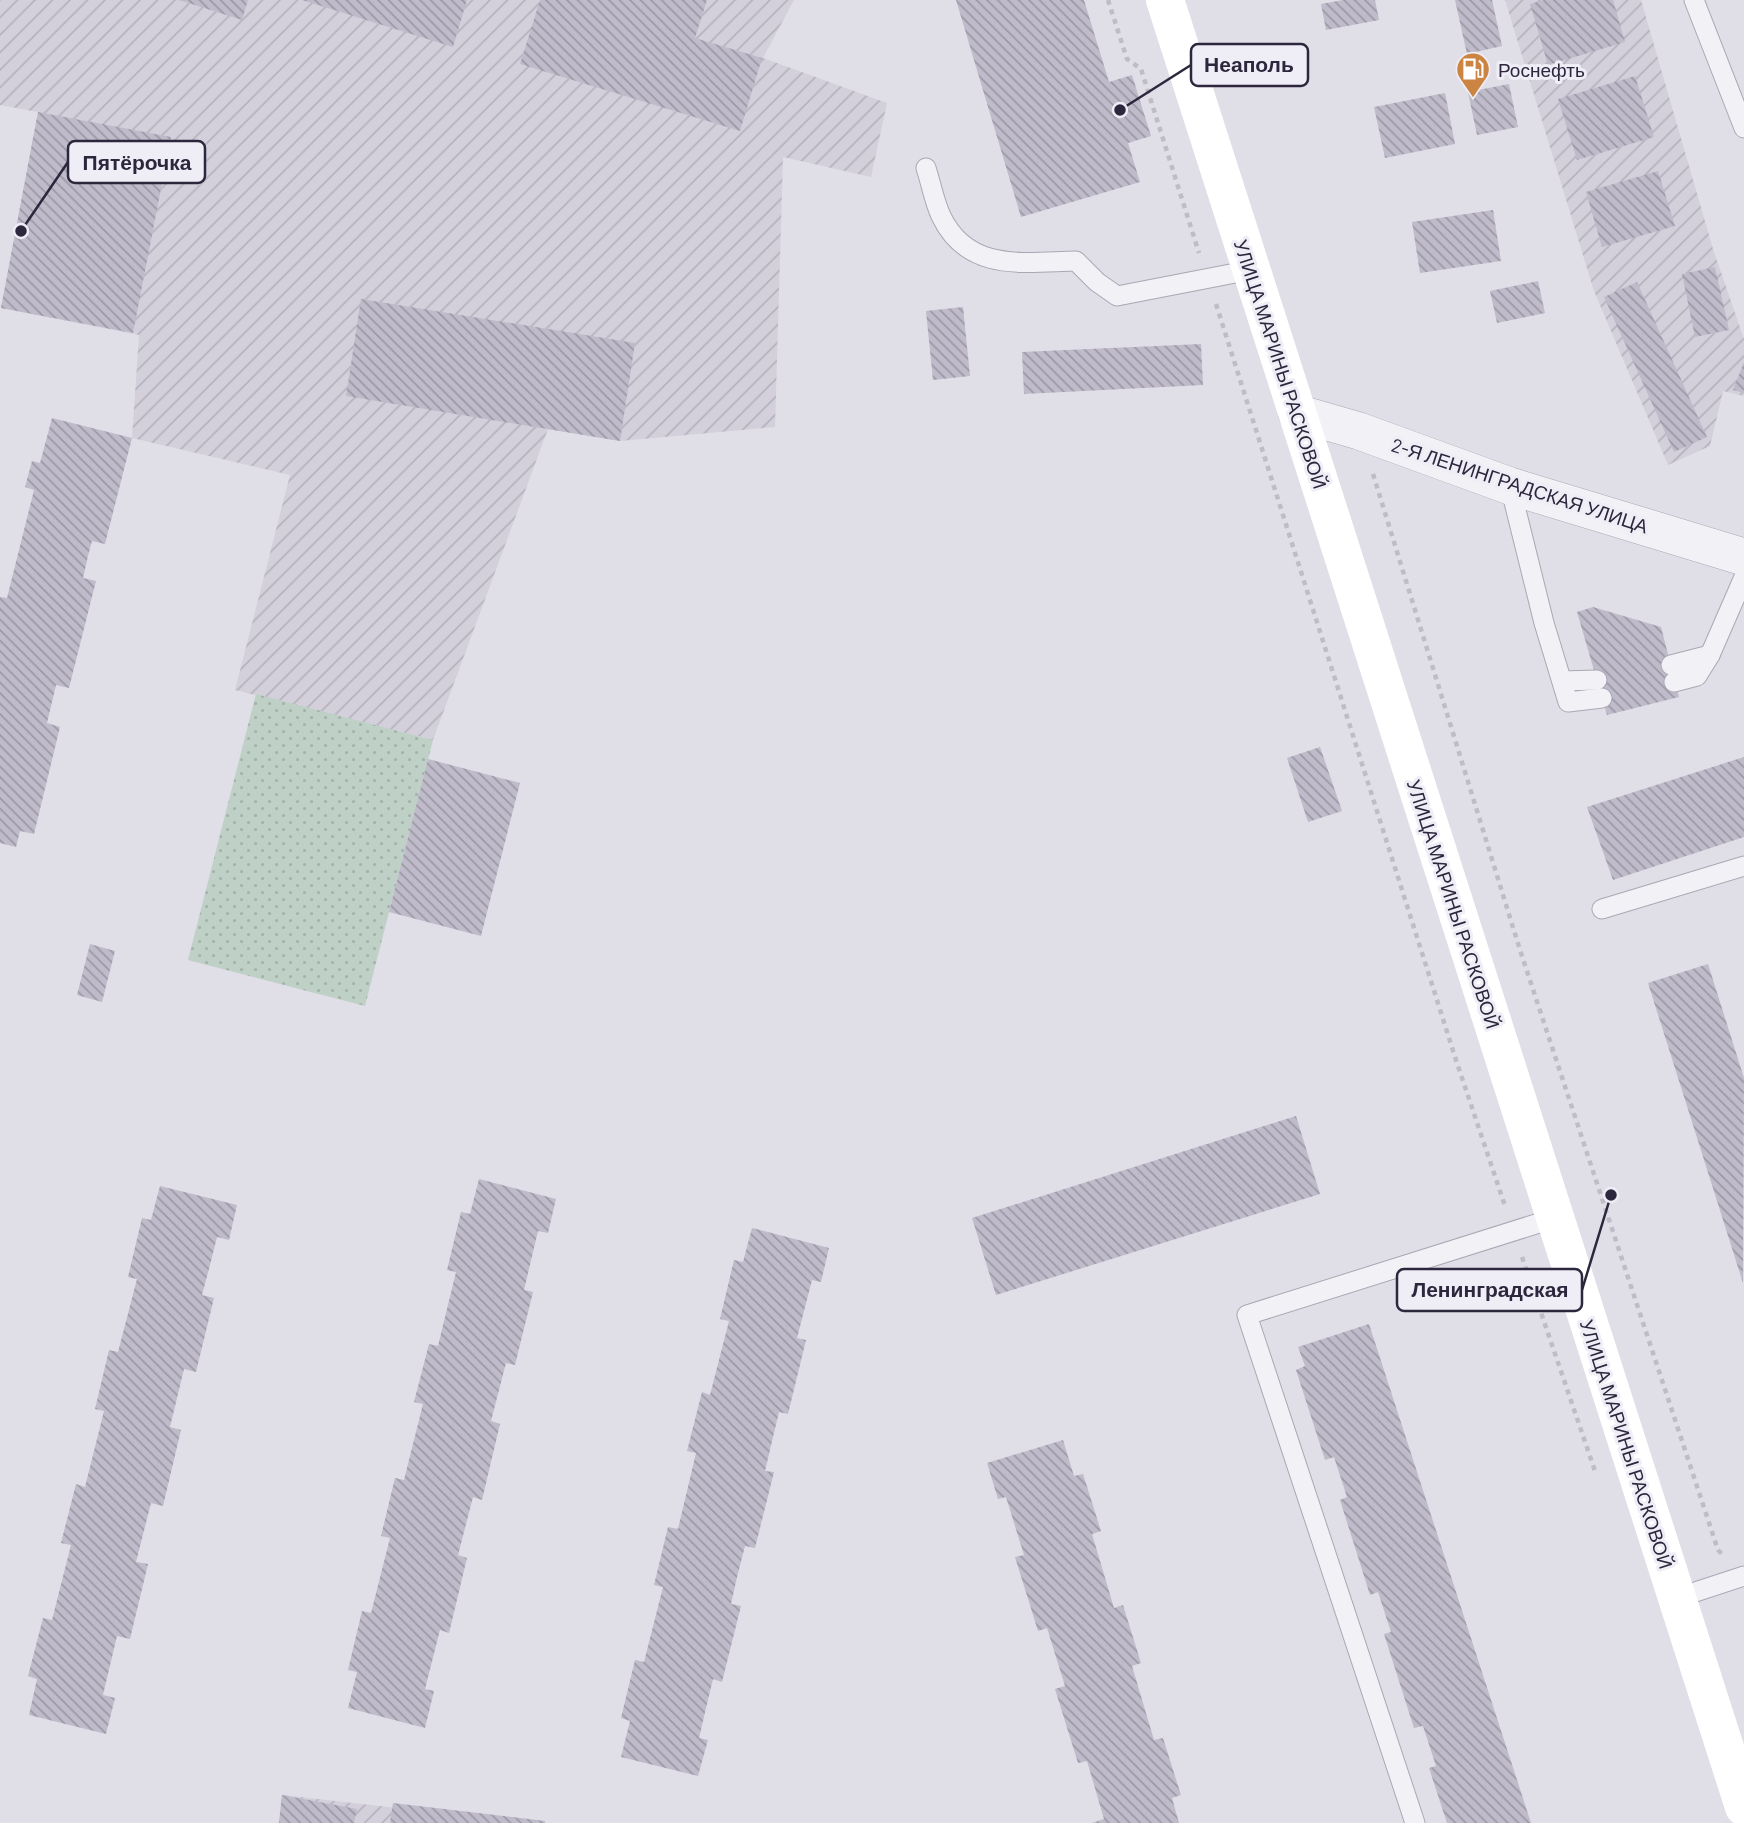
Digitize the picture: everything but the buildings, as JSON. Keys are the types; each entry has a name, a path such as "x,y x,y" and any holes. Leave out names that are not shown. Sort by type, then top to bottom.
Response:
{"main road":[{"name":"УЛИЦА МАРИНЫ РАСКОВОЙ","path":"1165,0 1744,1807"}],"street":[{"name":"2-Я ЛЕНИНГРАДСКАЯ УЛИЦА","path":"1297,413 1359,431 1510,486 1744,557"}],"lane":[{"path":"1694,0 1744,128"},
{"path":"926,168 941,216 958,239 979,256 1004,263 1076,261 1097,282 1117,296 1251,270"},
{"path":"1510,486 1544,623 1562,681 1600,689"},
{"path":"1672,673 1697,676 1710,655 1744,577"},
{"path":"1602,909 1744,866"},
{"path":"1415,1823 1247,1315 1555,1218"},
{"path":"1677,1598 1744,1576"}],"path":[{"path":"1108,0 1127,60 1141,69 1456,1060 1599,1483"},
{"path":"1359,431 1520,950 1718,1550 1727,1559"}],"shaded area":[{"path":"0,0 794,0 763,58 887,103 871,177 783,157 775,427 620,441 548,429 433,740 235,690 290,475 132,438 139,335 1,308 38,112 0,105"},
{"path":"1505,0 1641,0 1713,249 1744,339 1744,396 1723,391 1710,446 1668,465 1594,291"},
{"path":"282,1795 529,1823 279,1823"}],"green space":[{"path":"256,694 433,740 365,1006 188,960"}],"place":[{"name":"Роснефть","path":"1473,99"},
{"name":"Неаполь","path":"1120,110"},
{"name":"Пятёрочка","path":"21,231"},
{"name":"Ленинградская","path":"1611,1195"}]}
